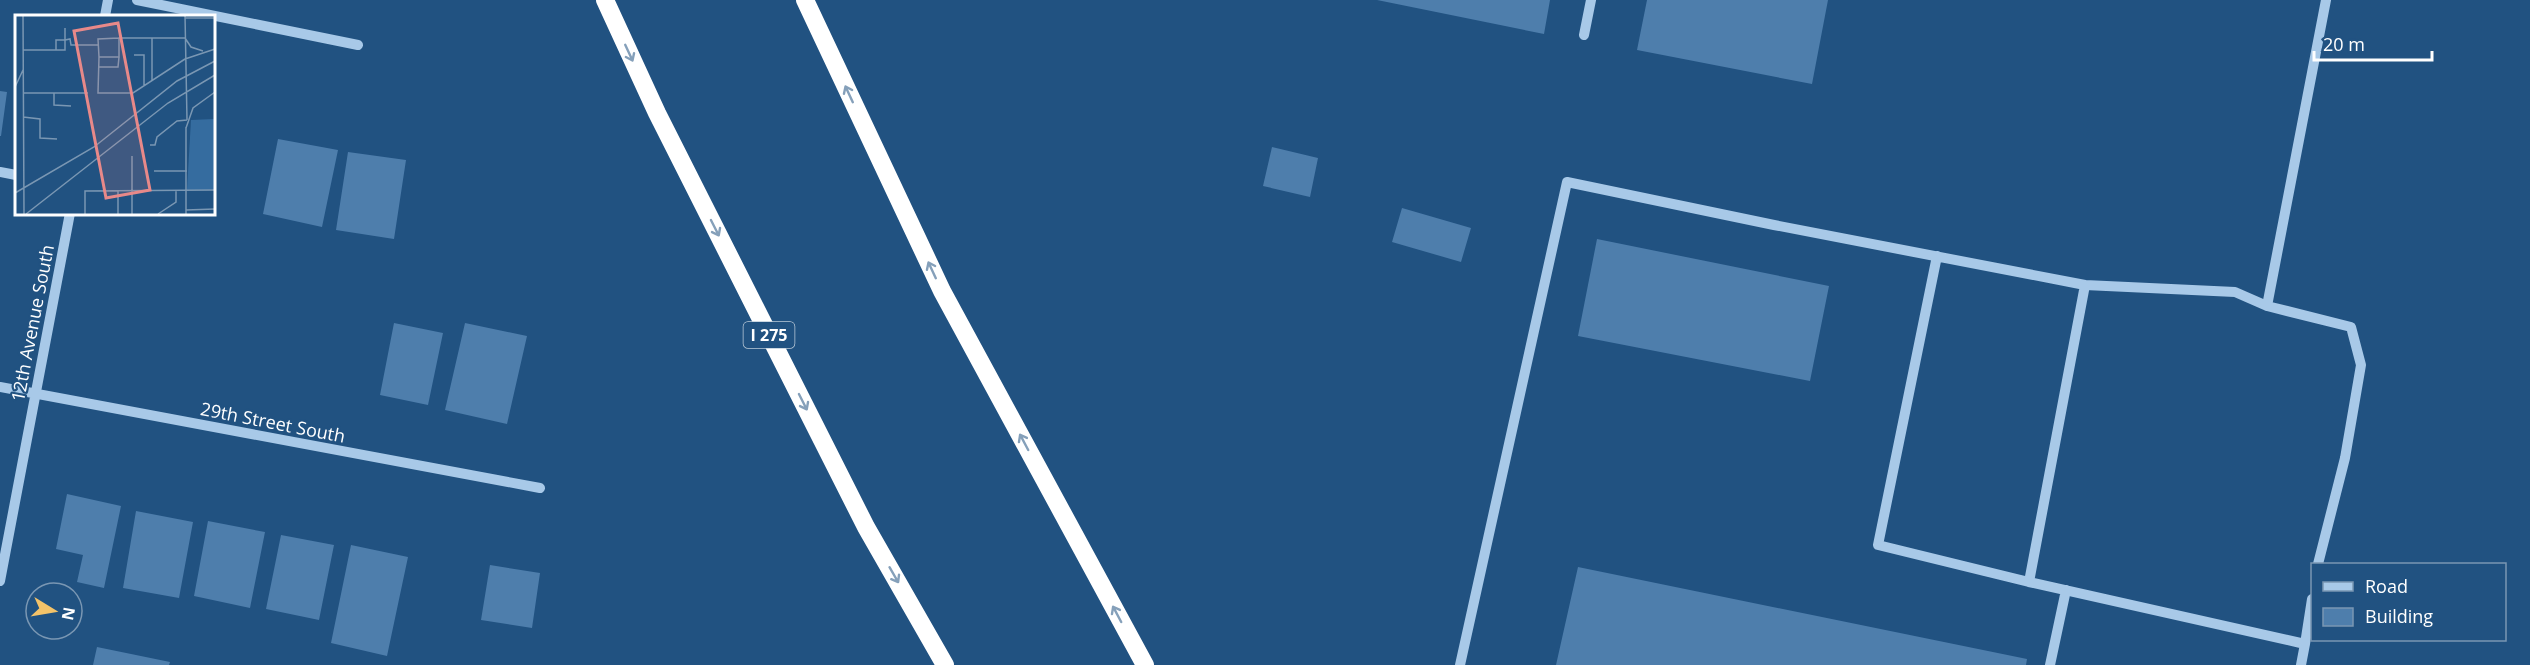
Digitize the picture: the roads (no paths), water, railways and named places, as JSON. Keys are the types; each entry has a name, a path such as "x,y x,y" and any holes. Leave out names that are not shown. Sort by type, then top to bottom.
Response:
{"highway":[{"name":"I 275","path":"604,0 657,112 861,516 945,665"},
{"path":"805,0 942,291 1145,665"}],"street":[{"path":"105,15 108,0"},
{"path":"137,0 211,15"},
{"path":"1584,35 1591,0"},
{"path":"2267,306 2326,0"},
{"path":"214,16 358,45"},
{"path":"0,172 15,175"},
{"path":"1460,665 1567,182 2085,285 2235,292 2267,306 2351,327 2361,365 2345,458 2318,563"},
{"name":"12th Avenue South","path":"0,581 70,214"},
{"path":"1936,256 1878,545 2305,644"},
{"path":"2030,582 2085,285"},
{"name":"29th Street South","path":"0,387 540,488"},
{"path":"2050,665 2066,590"},
{"path":"2301,665 2311,610"}]}
